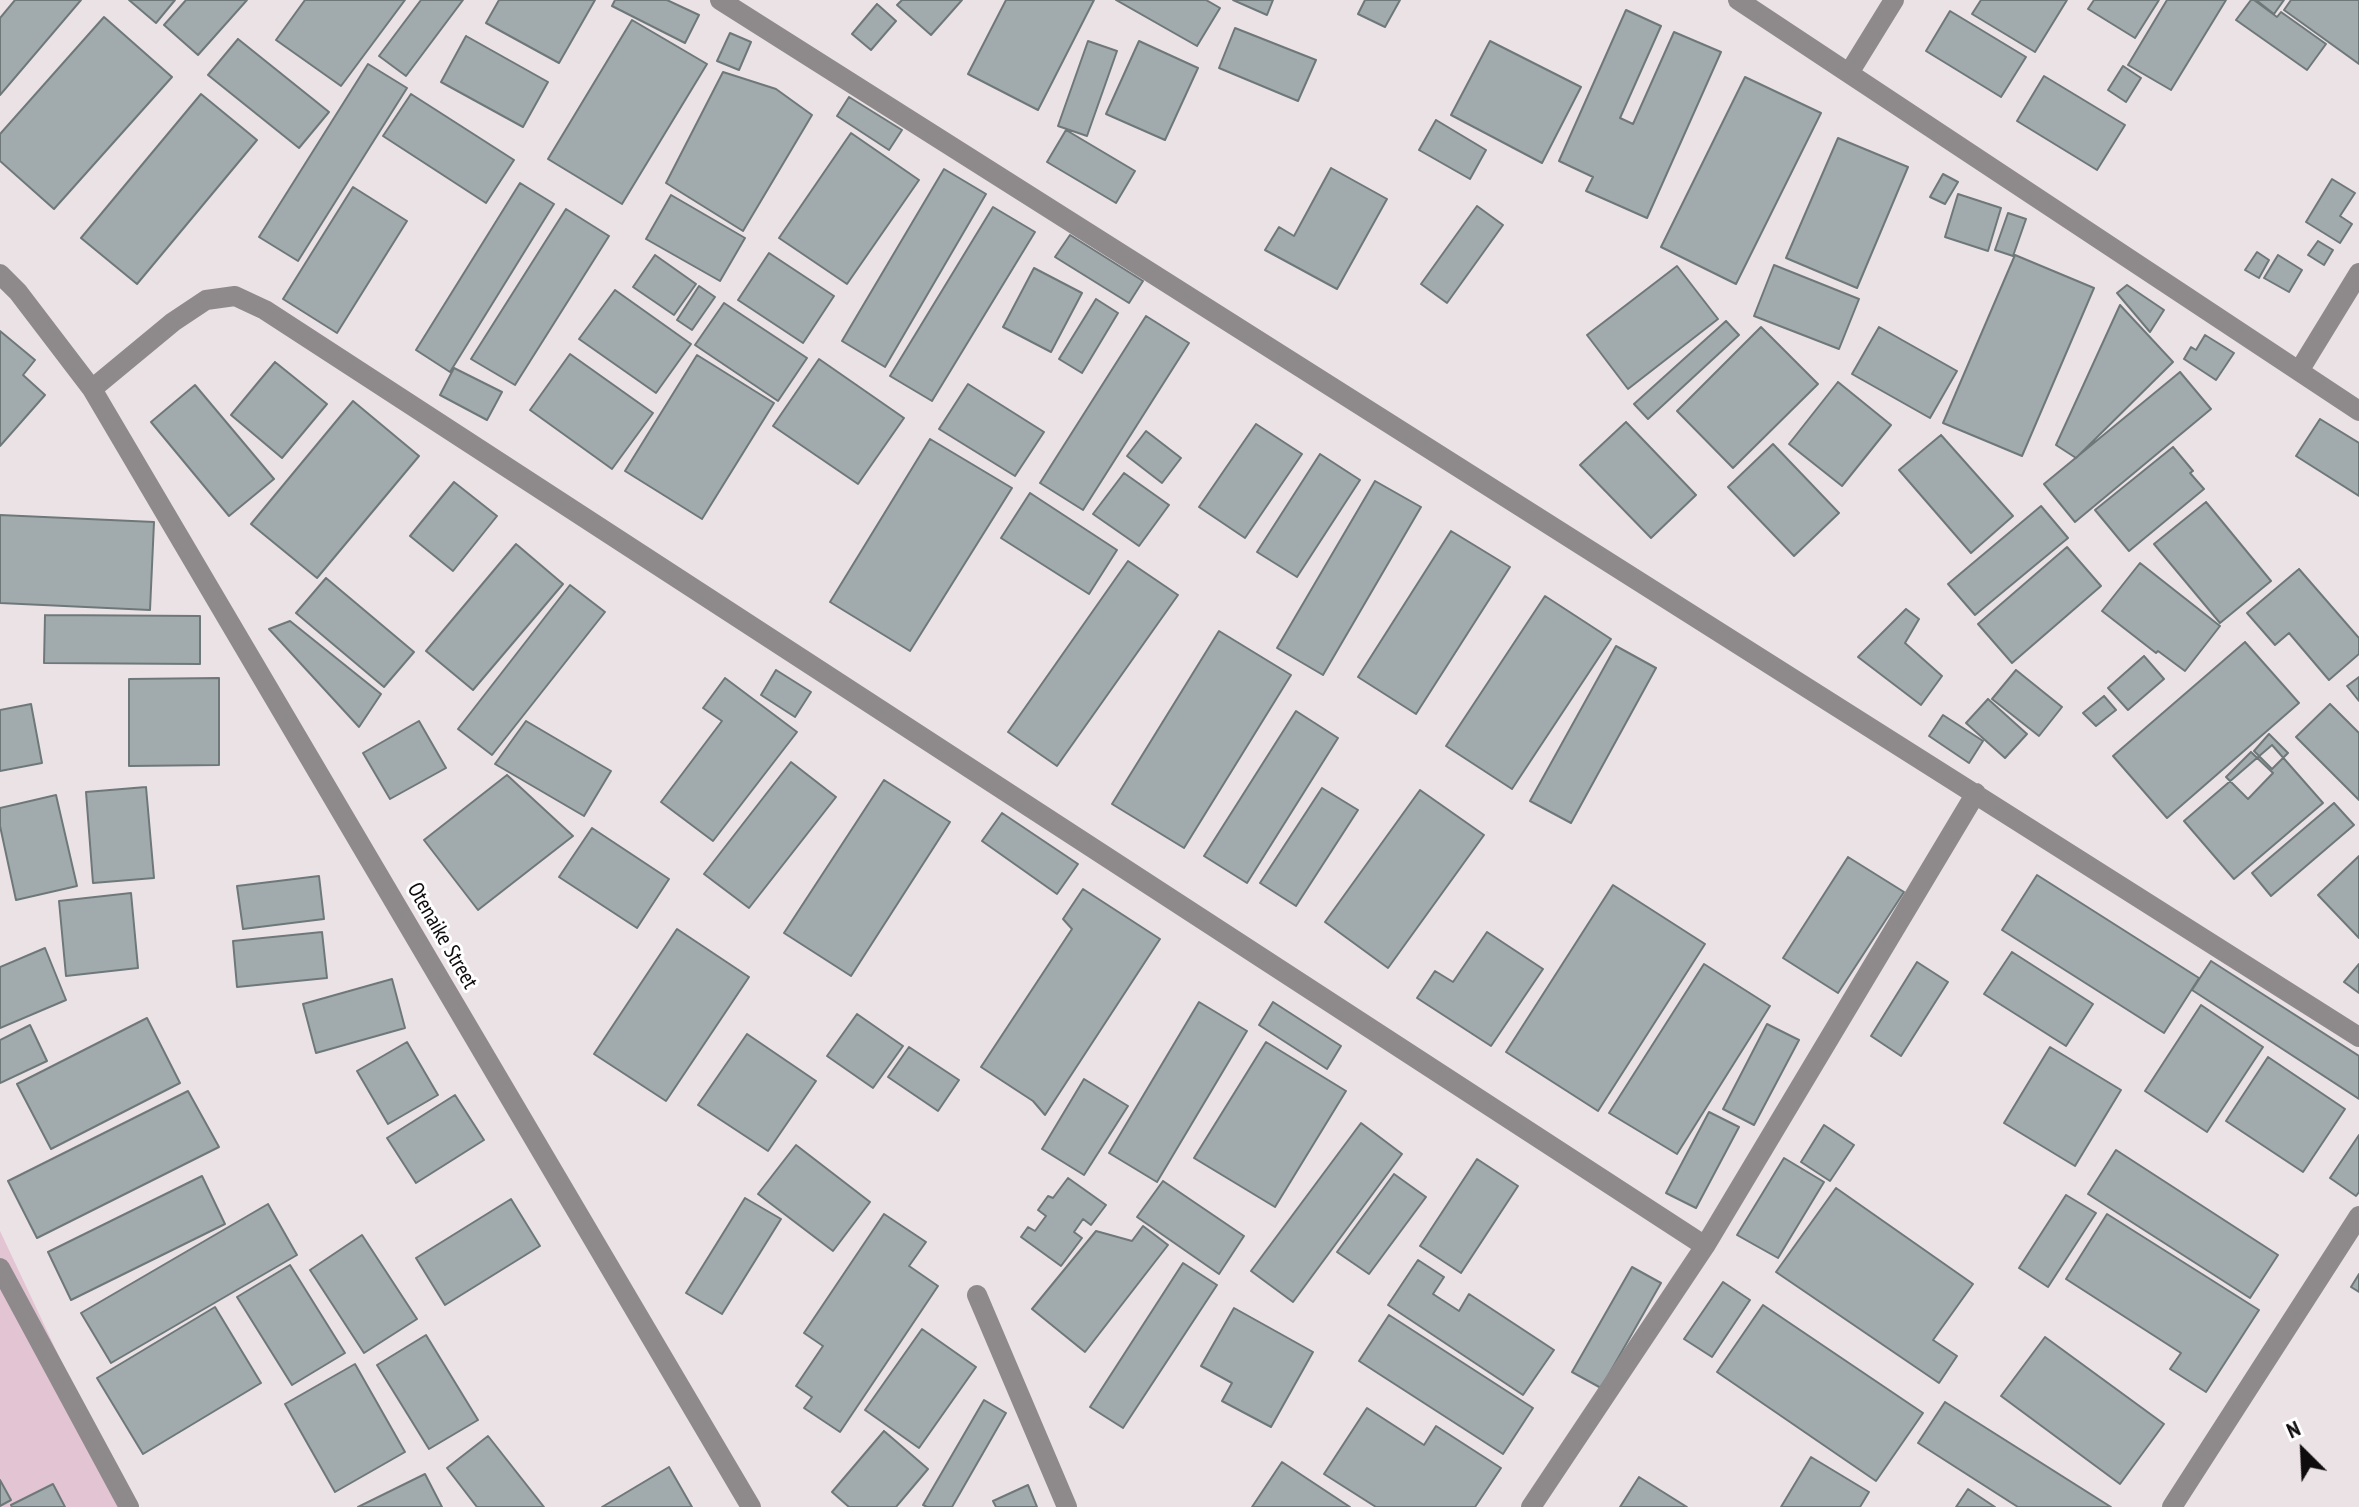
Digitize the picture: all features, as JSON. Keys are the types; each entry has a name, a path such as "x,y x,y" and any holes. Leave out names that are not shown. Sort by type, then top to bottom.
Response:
{"street":[{"path":"720,0 2359,1037"},
{"path":"1738,0 2359,411"},
{"path":"1849,73 1894,0"},
{"path":"2299,371 2359,273"},
{"name":"Otenaike Street","path":"0,274 18,292 92,389 751,1507"},
{"path":"92,389 173,322 206,300 235,296 265,310 1705,1246"},
{"path":"1531,1507 1705,1246 1976,793"},
{"path":"2172,1507 2359,1216"},
{"path":"0,1268 129,1507"},
{"path":"977,1295 1067,1507"}],"shaded area":[{"path":"0,1231 130,1507 0,1507"}],"building":[{"path":"15,0 81,0 0,95 0,18"},
{"path":"129,0 175,0 156,23"},
{"path":"186,0 247,0 198,55 164,25"},
{"path":"305,0 405,0 341,86 276,40"},
{"path":"421,0 463,0 406,76 379,56"},
{"path":"499,0 595,0 559,63 486,23"},
{"path":"615,0 667,0 699,15 685,43 612,6"},
{"path":"902,0 962,0 931,35 897,5"},
{"path":"1006,0 1094,0 1038,110 968,74"},
{"path":"1116,0 1206,0 1220,8 1197,46"},
{"path":"1233,0 1273,0 1267,15"},
{"path":"1365,0 1400,0 1385,27 1358,14"},
{"path":"1981,0 2067,0 2035,52 1972,14"},
{"path":"2094,0 2159,0 2135,38 2088,9"},
{"path":"2167,0 2226,0 2171,90 2128,65"},
{"path":"2251,0 2277,17 2281,12 2326,44 2307,70 2236,20"},
{"path":"2256,0 2284,0 2274,14"},
{"path":"2291,0 2359,0 2359,64 2284,10"},
{"path":"877,4 896,21 871,50 852,34"},
{"path":"1626,10 1661,26 1620,118 1633,124 1674,32 1721,52 1647,218 1586,191 1593,177 1559,161"},
{"path":"1950,11 2026,57 2001,97 1926,51"},
{"path":"104,17 172,77 54,209 0,161 0,134"},
{"path":"632,20 707,64 622,204 548,159"},
{"path":"1235,28 1316,60 1298,101 1219,68"},
{"path":"730,33 751,42 739,70 717,61"},
{"path":"466,36 548,82 523,127 441,82"},
{"path":"238,39 329,112 299,148 208,75"},
{"path":"1088,41 1117,51 1087,136 1058,126"},
{"path":"1139,41 1198,68 1165,140 1106,114"},
{"path":"1490,41 1581,87 1542,163 1451,115"},
{"path":"368,64 407,88 298,261 259,237"},
{"path":"2123,66 2141,78 2126,102 2108,90"},
{"path":"723,72 776,89 812,115 743,231 666,183"},
{"path":"2044,76 2125,125 2097,170 2017,121"},
{"path":"1745,77 1821,113 1736,284 1661,247"},
{"path":"201,94 257,140 137,284 81,238"},
{"path":"411,94 514,160 486,203 383,136"},
{"path":"849,97 902,130 889,150 837,116"},
{"path":"1436,120 1486,150 1470,179 1419,150"},
{"path":"1066,130 1135,171 1116,203 1047,162"},
{"path":"851,133 919,180 847,284 779,238"},
{"path":"1838,138 1908,167 1857,288 1786,258"},
{"path":"1331,168 1387,199 1337,289 1265,250 1279,227 1294,236"},
{"path":"944,169 986,194 885,367 842,341"},
{"path":"1943,174 1958,182 1945,204 1930,197"},
{"path":"2332,179 2355,193 2340,216 2352,224 2340,243 2306,222"},
{"path":"520,183 554,204 450,372 416,350"},
{"path":"353,187 407,221 337,333 283,299"},
{"path":"1958,194 2001,208 1988,251 1945,237"},
{"path":"671,195 745,238 720,281 646,239"},
{"path":"1477,206 1503,225 1447,303 1421,284"},
{"path":"993,207 1035,232 932,401 890,376"},
{"path":"566,209 609,236 515,385 471,359"},
{"path":"2008,213 2026,219 2013,256 1995,250"},
{"path":"1070,235 1143,281 1129,303 1055,257"},
{"path":"2318,241 2333,250 2324,265 2308,255"},
{"path":"2257,252 2269,260 2259,278 2245,270"},
{"path":"769,253 834,296 803,343 738,300"},
{"path":"655,255 696,284 674,315 633,287"},
{"path":"2015,255 2094,288 2022,456 1943,423"},
{"path":"2278,255 2302,270 2289,292 2264,278"},
{"path":"1774,265 1859,299 1839,349 1754,316"},
{"path":"1677,266 1718,319 1628,389 1587,335"},
{"path":"1034,268 1082,293 1051,352 1003,327"},
{"path":"2127,285 2164,310 2150,332 2117,293"},
{"path":"699,286 715,297 692,330 677,320"},
{"path":"615,290 691,344 656,393 579,339"},
{"path":"1096,299 1118,313 1082,373 1059,359"},
{"path":"724,303 807,358 778,401 695,345"},
{"path":"2120,305 2173,362 2076,458 2056,445"},
{"path":"1146,316 1189,343 1083,510 1040,483"},
{"path":"1726,321 1739,335 1648,419 1634,404"},
{"path":"1761,327 1818,384 1733,468 1677,411"},
{"path":"1879,327 1957,371 1930,418 1852,374"},
{"path":"0,331 35,360 23,375 45,395 0,446"},
{"path":"2205,335 2234,353 2216,380 2184,359 2191,347 2196,350"},
{"path":"570,354 653,413 612,469 530,410"},
{"path":"697,355 774,403 702,519 625,471"},
{"path":"819,359 904,418 858,484 773,426"},
{"path":"275,362 327,404 282,458 231,415"},
{"path":"454,368 502,392 487,420 440,395"},
{"path":"2180,372 2211,409 2075,522 2044,484"},
{"path":"1838,382 1891,425 1842,486 1789,444"},
{"path":"968,384 1044,432 1015,476 939,429"},
{"path":"195,385 274,479 229,516 151,422"},
{"path":"353,401 419,456 317,578 251,524"},
{"path":"2320,419 2359,443 2359,496 2296,456"},
{"path":"1626,422 1696,495 1651,538 1580,465"},
{"path":"1256,424 1302,454 1245,538 1199,507"},
{"path":"1146,431 1181,458 1162,483 1127,456"},
{"path":"1941,435 2013,516 1971,553 1899,470"},
{"path":"930,439 1012,488 910,651 830,602"},
{"path":"1773,444 1839,513 1794,556 1728,487"},
{"path":"2173,447 2204,489 2129,551 2095,510"},
{"path":"1320,454 1360,480 1297,577 1257,552"},
{"path":"1124,473 1169,505 1139,546 1093,514"},
{"path":"1375,481 1421,507 1323,675 1277,648"},
{"path":"454,482 497,516 453,571 410,536"},
{"path":"1030,493 1117,550 1089,594 1001,538"},
{"path":"2206,502 2271,581 2220,623 2154,544"},
{"path":"2041,506 2068,538 1975,615 1948,584"},
{"path":"0,515 154,522 150,610 0,603"},
{"path":"1451,531 1510,567 1416,714 1358,677"},
{"path":"516,544 563,584 473,690 426,651"},
{"path":"2067,547 2101,586 2012,663 1978,624"},
{"path":"1128,561 1178,595 1057,766 1008,732"},
{"path":"2140,563 2220,626 2185,671 2158,651 2156,653 2102,611"},
{"path":"2299,569 2359,638 2359,654 2329,680 2289,633 2275,645 2247,613"},
{"path":"326,578 414,652 384,687 296,613"},
{"path":"570,585 605,612 492,755 458,729"},
{"path":"1545,596 1611,639 1512,789 1446,746"},
{"path":"1906,609 1919,619 1905,643 1942,676 1921,705 1858,657"},
{"path":"45,615 200,616 200,664 44,663"},
{"path":"290,621 381,694 359,727 269,629"},
{"path":"1219,631 1291,675 1184,848 1112,804"},
{"path":"2245,642 2299,703 2167,818 2113,756"},
{"path":"1616,646 1656,668 1571,823 1530,801"},
{"path":"2144,656 2164,679 2128,710 2108,688"},
{"path":"776,670 811,692 795,717 761,695"},
{"path":"2016,670 2062,707 2039,736 1992,699"},
{"path":"2359,677 2359,701 2347,686"},
{"path":"219,678 219,765 129,766 129,679"},
{"path":"725,678 797,732 713,841 661,802 722,721 703,708"},
{"path":"2104,696 2116,710 2096,726 2083,713"},
{"path":"1988,699 2027,734 2005,758 1966,723"},
{"path":"31,704 42,763 0,771 0,710"},
{"path":"2330,704 2359,733 2359,800 2296,737"},
{"path":"1296,711 1338,738 1247,883 1204,856"},
{"path":"1943,715 1983,741 1969,763 1929,736"},
{"path":"419,721 446,768 390,799 363,753"},
{"path":"526,721 611,771 584,816 495,764"},
{"path":"2269,734 2288,753 2272,769 2254,751"},
{"path":"2272,745 2323,803 2234,879 2184,821"},
{"path":"2251,752 2273,773 2248,799 2226,777"},
{"path":"791,762 836,797 749,908 704,874"},
{"path":"507,775 573,836 478,910 424,840"},
{"path":"884,780 950,822 851,976 784,933"},
{"path":"146,787 154,878 93,883 86,792"},
{"path":"1322,788 1358,810 1296,906 1260,883"},
{"path":"1420,790 1484,835 1388,968 1325,922"},
{"path":"56,795 77,886 16,900 0,826 0,808"},
{"path":"2334,803 2354,825 2271,896 2252,873"},
{"path":"1002,813 1078,864 1057,894 982,841"},
{"path":"592,828 669,879 637,928 559,877"},
{"path":"2359,856 2359,938 2318,895"},
{"path":"1848,857 1904,892 1838,993 1783,958"},
{"path":"2037,875 2199,978 2164,1033 2002,930"},
{"path":"319,876 324,919 243,929 237,886"},
{"path":"1613,885 1705,944 1598,1111 1506,1052"},
{"path":"1083,889 1160,939 1045,1115 1033,1101 981,1067 1072,929 1063,919"},
{"path":"131,893 138,968 66,976 59,901"},
{"path":"677,929 749,977 666,1101 594,1054"},
{"path":"322,932 327,978 237,987 233,941"},
{"path":"1487,932 1543,969 1491,1046 1417,998 1435,971 1453,982"},
{"path":"45,948 66,1000 0,1028 0,967"},
{"path":"2012,952 2093,1004 2066,1046 1984,994"},
{"path":"2211,961 2359,1056 2359,1099 2192,990"},
{"path":"1917,962 1948,982 1901,1056 1871,1036"},
{"path":"1704,964 1770,1006 1677,1154 1609,1113"},
{"path":"2359,964 2359,993 2344,982"},
{"path":"392,979 405,1028 316,1053 303,1004"},
{"path":"1199,1002 1247,1031 1157,1182 1109,1153"},
{"path":"1273,1002 1341,1046 1327,1069 1259,1025"},
{"path":"2201,1005 2263,1047 2207,1132 2145,1091"},
{"path":"857,1014 903,1046 873,1088 827,1056"},
{"path":"147,1018 180,1083 51,1149 17,1084"},
{"path":"1767,1024 1799,1040 1754,1125 1723,1109"},
{"path":"30,1025 47,1061 0,1083 0,1040"},
{"path":"747,1034 816,1081 768,1151 698,1105"},
{"path":"407,1042 438,1095 388,1124 357,1071"},
{"path":"1266,1042 1346,1091 1275,1207 1194,1158"},
{"path":"909,1047 959,1080 938,1111 888,1077"},
{"path":"2050,1047 2121,1090 2075,1166 2004,1123"},
{"path":"2268,1057 2345,1109 2303,1172 2226,1121"},
{"path":"1084,1079 1128,1106 1084,1175 1042,1149"},
{"path":"188,1091 219,1147 37,1238 8,1181"},
{"path":"455,1095 484,1140 416,1183 387,1138"},
{"path":"1709,1112 1739,1127 1696,1208 1666,1193"},
{"path":"1361,1123 1402,1154 1293,1302 1251,1271"},
{"path":"1824,1125 1854,1145 1830,1181 1801,1162"},
{"path":"2359,1135 2359,1192 2356,1196 2330,1178"},
{"path":"796,1145 870,1202 833,1251 758,1194"},
{"path":"2116,1150 2278,1255 2250,1298 2088,1194"},
{"path":"1784,1158 1824,1182 1778,1258 1737,1235"},
{"path":"1477,1159 1518,1186 1461,1273 1420,1246"},
{"path":"1394,1174 1426,1197 1369,1274 1337,1252"},
{"path":"202,1176 225,1224 71,1300 48,1252"},
{"path":"1068,1178 1106,1205 1091,1225 1083,1219 1074,1232 1082,1238 1061,1266 1021,1237 1028,1227 1035,1231 1046,1216 1038,1210 1048,1196 1053,1198"},
{"path":"1163,1181 1244,1236 1219,1274 1137,1217"},
{"path":"1836,1188 1973,1284 1933,1340 1957,1356 1939,1383 1776,1272"},
{"path":"2066,1195 2096,1213 2048,1287 2019,1268"},
{"path":"745,1198 781,1219 722,1314 686,1293"},
{"path":"511,1199 540,1246 445,1305 416,1258"},
{"path":"268,1204 297,1255 111,1363 81,1313"},
{"path":"884,1214 926,1242 909,1266 938,1286 840,1432 804,1408 812,1397 796,1386 823,1346 804,1333"},
{"path":"2107,1214 2259,1310 2206,1392 2170,1369 2181,1353 2066,1279"},
{"path":"1143,1226 1168,1245 1085,1352 1032,1309 1096,1231 1132,1241"},
{"path":"362,1235 417,1319 364,1353 310,1270"},
{"path":"1418,1260 1444,1277 1433,1294 1459,1311 1469,1294 1554,1350 1523,1395 1388,1305"},
{"path":"1183,1263 1217,1285 1123,1428 1090,1407"},
{"path":"290,1265 345,1353 292,1385 237,1297"},
{"path":"1632,1267 1661,1283 1601,1388 1572,1372"},
{"path":"2359,1274 2359,1292 2351,1287"},
{"path":"1723,1282 1750,1300 1712,1357 1684,1339"},
{"path":"1763,1305 1923,1413 1876,1481 1717,1372"},
{"path":"215,1307 261,1383 143,1454 97,1378"},
{"path":"1234,1308 1313,1352 1271,1427 1222,1401 1232,1383 1201,1366"},
{"path":"1389,1315 1533,1408 1503,1454 1359,1361"},
{"path":"922,1329 976,1367 919,1448 865,1410"},
{"path":"426,1335 478,1420 429,1449 377,1365"},
{"path":"2045,1337 2164,1424 2120,1484 2001,1396"},
{"path":"355,1364 405,1452 335,1492 285,1404"},
{"path":"984,1400 1006,1413 952,1507 923,1505"},
{"path":"1945,1402 2111,1507 2018,1507 1918,1443"},
{"path":"1367,1408 1424,1445 1436,1426 1501,1468 1475,1507 1376,1507 1324,1474"},
{"path":"884,1431 928,1469 896,1507 849,1507 832,1492"},
{"path":"488,1436 544,1507 477,1507 447,1468"},
{"path":"1811,1457 1869,1492 1860,1507 1781,1507"},
{"path":"1282,1462 1350,1507 1252,1507"},
{"path":"669,1467 692,1507 602,1507"},
{"path":"425,1474 442,1507 358,1507"},
{"path":"1639,1477 1687,1507 1620,1507"},
{"path":"0,1480 11,1500 0,1506"},
{"path":"53,1484 65,1507 12,1507 11,1505"},
{"path":"1028,1485 1037,1507 996,1507 993,1501"},
{"path":"1968,1489 1995,1507 1956,1507"}]}
